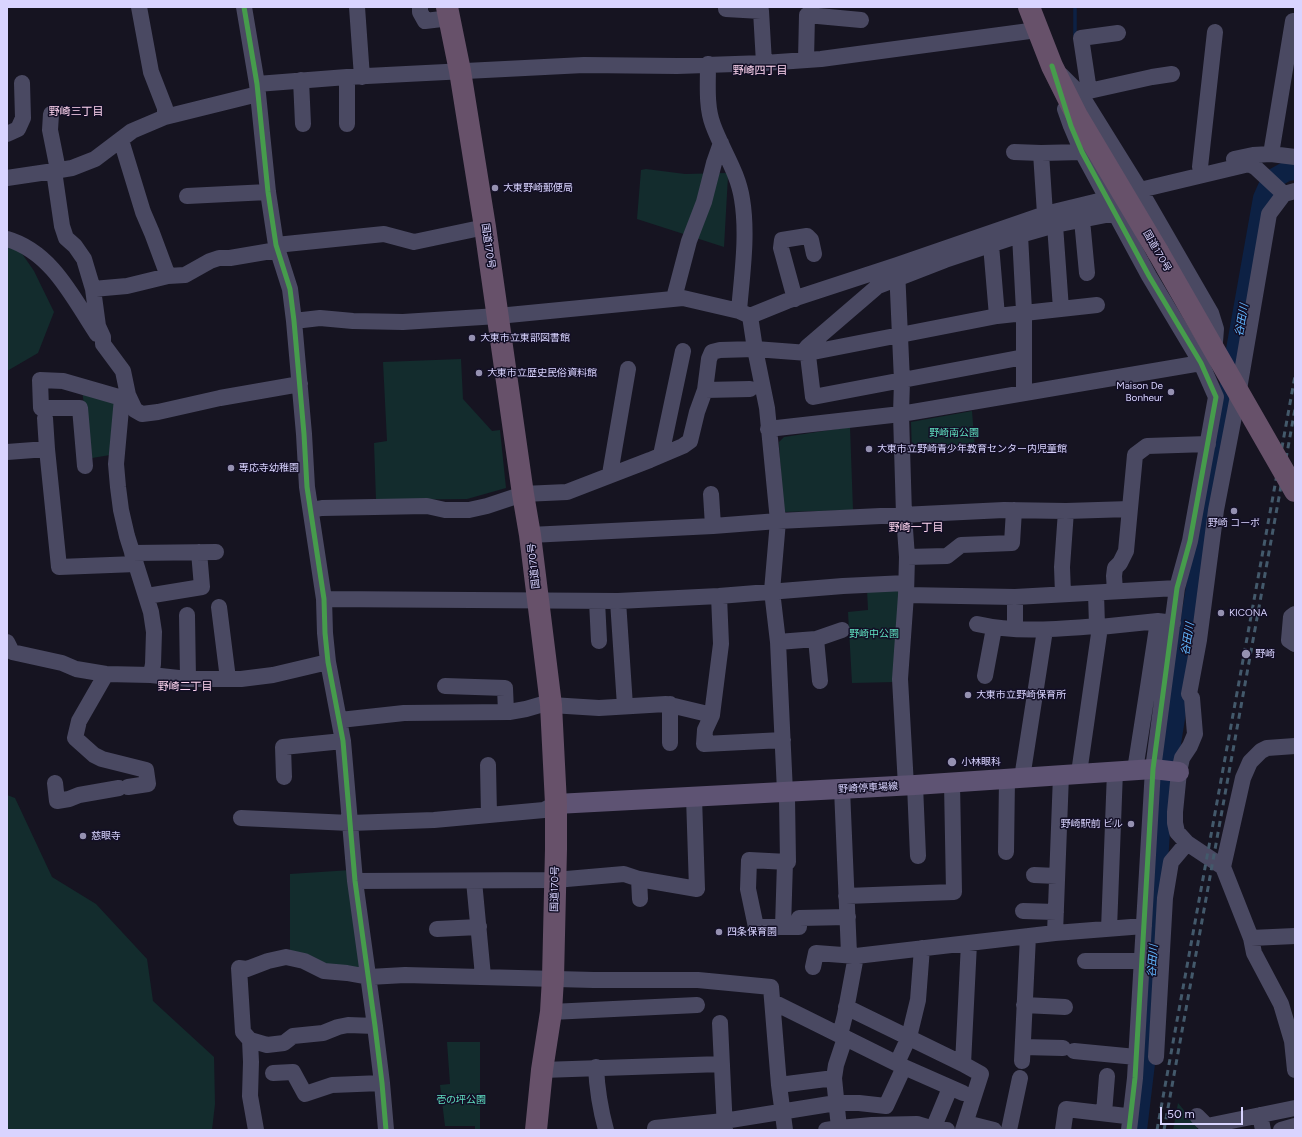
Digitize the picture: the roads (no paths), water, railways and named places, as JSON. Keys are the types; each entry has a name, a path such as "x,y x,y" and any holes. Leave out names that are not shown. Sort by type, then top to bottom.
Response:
{"highway":[{"name":"国道170号","path":"1029,7 1052,66 1077,116 1158,252 1295,491"},
{"name":"国道170号","path":"448,13 460,71 485,227 530,535 550,704 556,804 556,880 553,978 551,1012 542,1070 536,1130"}],"main road":[{"name":"野崎停車場線","path":"556,804 911,786 1070,774 1152,770"}],"street":[{"path":"136,7 151,72 165,108 164,117"},
{"path":"244,7 258,89 268,192 277,247 290,289 300,384 308,487 324,599 328,662 343,741 356,881 382,1083 386,1130"},
{"path":"347,124 354,77 357,7"},
{"path":"420,7 420,12 424,21 448,13"},
{"path":"726,7 726,9 761,11 764,63"},
{"path":"806,60 807,15 861,20"},
{"path":"1272,154 1293,21"},
{"path":"7,178 72,168 95,159 132,131 164,117 258,89 301,80 584,65 677,66 764,63 806,60 1037,30"},
{"path":"1200,167 1216,32"},
{"path":"1085,93 1081,38 1118,33"},
{"path":"708,64 709,107 712,124 733,167 742,198 745,314 755,349 767,408 778,521 772,591 778,642 785,792 787,798 788,862 749,860 748,889 756,928 799,927 799,918 848,917"},
{"path":"768,430 901,414 1201,363 1215,342 1216,329 1211,313 1085,93 1052,66"},
{"path":"1052,66 1071,126 1082,152 1149,276 1201,363 1216,397 1190,541 1166,622 1171,691"},
{"path":"1085,93 1152,77 1172,74"},
{"path":"301,80 303,124"},
{"path":"7,134 18,129 23,118 22,83"},
{"path":"51,114 50,130 56,171 58,207 62,226 66,238 76,246 84,258 94,288 98,326 103,338 103,344"},
{"path":"121,140 143,212 168,276"},
{"path":"674,298 689,241 704,202 721,143"},
{"path":"1014,152 1082,152"},
{"path":"1041,153 1061,309"},
{"path":"1178,180 1176,172 1253,155 1272,154 1295,157"},
{"path":"1109,929 1152,770 1171,691 1199,640 1216,510 1237,401 1269,214 1290,193 1249,164 1140,190"},
{"path":"187,196 268,192"},
{"path":"1024,357 813,397 808,347 867,294 897,272 1107,199"},
{"path":"294,321 320,318 353,321 403,322 498,316 674,298 684,298 745,314 795,299 945,260 1020,235 1050,219 1082,220 1116,213"},
{"path":"1082,220 1088,273"},
{"path":"94,288 127,286 168,276 185,275 210,261 219,258 230,258 277,247 384,234 414,242 485,227"},
{"path":"1020,235 1024,313 1024,392"},
{"path":"795,299 781,248 782,240 806,236 811,240 814,254"},
{"path":"7,240 19,243 42,258 53,269 103,344 123,371 125,396 116,464 121,510 134,559 151,612 154,632 153,664 151,675"},
{"path":"991,245 997,316"},
{"path":"897,272 902,381 901,414 906,557 906,589 900,679 918,856"},
{"path":"311,510 322,508 428,506 445,510 469,510 487,506 523,494 567,492 661,455 683,446 690,441 697,412 705,390 709,359 712,352 720,350 755,349 808,353 997,316 1097,304"},
{"path":"661,455 684,351"},
{"path":"610,474 628,369"},
{"path":"85,466 80,408 41,408 40,380 63,381 125,396 135,410 142,414 300,384"},
{"path":"705,390 750,389"},
{"path":"1216,397 1237,401"},
{"path":"45,418 59,567 199,552 216,552"},
{"path":"1115,591 1115,568 1120,563 1126,551 1134,455 1147,446 1208,444"},
{"path":"7,452 47,450"},
{"path":"711,494 713,526"},
{"path":"530,535 1014,510 1130,510"},
{"path":"906,557 947,556 961,545 1012,543 1014,510"},
{"path":"1063,594 1062,567 1066,511"},
{"path":"147,596 202,587 199,552"},
{"path":"324,599 618,601 719,596 843,586 1015,597 1177,588"},
{"path":"1055,934 1057,876 1070,774 1099,627 1096,593"},
{"path":"719,596 721,644 712,715 705,730 704,744 783,740"},
{"path":"1015,597 1015,629"},
{"path":"598,601 599,641"},
{"path":"618,601 625,706"},
{"path":"219,607 228,679"},
{"path":"1295,614 1291,617 1289,640 1295,644"},
{"path":"187,615 188,679"},
{"path":"977,624 994,628 1045,630 1166,622"},
{"path":"985,676 994,628"},
{"path":"778,642 816,639 842,630"},
{"path":"1006,852 1014,778 1045,630"},
{"path":"816,639 820,681"},
{"path":"7,642 12,652 62,663 76,669 106,674 151,675 188,679 241,679 273,675 328,662"},
{"path":"55,783 57,801 69,799 79,795 148,784 146,770 102,759 94,755 75,738 79,721 106,674"},
{"path":"445,686 505,688 506,712"},
{"path":"1152,770 1182,758 1190,746 1195,734 1192,698 1171,691"},
{"path":"340,720 411,713 506,712 550,704 599,708 670,704 712,715"},
{"path":"670,704 670,743"},
{"path":"284,777 283,747 343,741"},
{"path":"1223,867 1243,778 1250,762 1261,751 1267,748 1295,746"},
{"path":"488,765 489,815"},
{"path":"1152,770 1176,797 1175,823 1177,832 1187,842 1223,867 1251,938 1254,953 1288,1004 1295,1070"},
{"path":"1063,1130 1066,1109 1104,1113 1127,1123 1135,1078 1152,770"},
{"path":"846,896 954,892 952,783"},
{"path":"773,1002 843,1037 901,1065 957,1090 940,1129 917,1124 872,1125 832,1129 836,1103 834,1078 843,1037 853,955 846,896 842,789"},
{"path":"356,881 556,880 624,874 639,879 697,889 694,797"},
{"path":"241,818 350,823 434,820 544,810 556,804"},
{"path":"1156,1057 1165,898 1171,862 1187,842"},
{"path":"783,927 784,862"},
{"path":"1034,875 1057,876"},
{"path":"639,879 640,899"},
{"path":"474,881 483,976"},
{"path":"1023,911 1056,912"},
{"path":"813,967 816,953 853,955 1028,936 1144,926"},
{"path":"437,930 479,927"},
{"path":"1028,936 1022,1054 1069,1050 1136,1057"},
{"path":"1251,938 1295,936"},
{"path":"964,1064 969,943"},
{"path":"655,1128 724,1125 783,1111 836,1103 859,1103 886,1106 901,1065 918,1000 922,948"},
{"path":"375,1026 348,1025 323,1032 293,1036 284,1043 268,1045 250,1040 243,1032 239,968 247,969 268,961 286,957 304,960 324,971 369,977 405,975 594,980 698,980 771,987 779,1085 785,1130"},
{"path":"1085,961 1161,961"},
{"path":"551,1012 696,1005"},
{"path":"1024,1005 1065,1007"},
{"path":"846,1007 964,1064 981,1074 965,1126 994,1130"},
{"path":"720,1023 724,1125"},
{"path":"250,1040 250,1096 256,1130"},
{"path":"542,1070 722,1064"},
{"path":"596,1068 596,1088 606,1130"},
{"path":"273,1073 293,1072 306,1094 332,1085 382,1083"},
{"path":"1104,1113 1107,1076"},
{"path":"779,1085 834,1078"},
{"path":"1009,1130 1020,1078"},
{"path":"1197,1116 1207,1126 1262,1122 1295,1108"},
{"path":"1281,1130 1295,1126"}],"waterway":[{"path":"1075,7 1075,36"},
{"name":"谷田川","path":"1137,1130 1146,1055 1160,831 1165,781 1216,462 1263,198 1271,180 1287,171 1295,170"}],"railway":[{"path":"1157,1130 1295,376"},
{"path":"1164,1130 1295,409"}],"place":[{"name":"大東野崎郵便局","path":"495,188"},
{"name":"大東市立東部図書館","path":"472,338"},
{"name":"大東市立歴史民俗資料館","path":"479,373"},
{"name":"Maison De Bonheur","path":"1171,392"},
{"name":"大東市立野崎青少年教育センター内児童館","path":"869,449"},
{"name":"専応寺幼稚園","path":"231,468"},
{"name":"野崎 コーポ","path":"1234,511"},
{"name":"KICONA","path":"1221,613"},
{"name":"野崎","path":"1246,654"},
{"name":"大東市立野崎保育所","path":"968,695"},
{"name":"小林眼科","path":"952,762"},
{"name":"野崎駅前 ビル","path":"1131,824"},
{"name":"慈眼寺","path":"83,836"},
{"name":"四条保育園","path":"719,932"}],"district":[{"name":"野崎四丁目","path":"760,71"},
{"name":"野崎三丁目","path":"76,112"},
{"name":"野崎一丁目","path":"916,528"},
{"name":"野崎二丁目","path":"185,687"}],"park label":[{"name":"野崎南公園","path":"954,433"},
{"name":"野崎中公園","path":"874,634"},
{"name":"壱の坪公園","path":"461,1100"}]}
